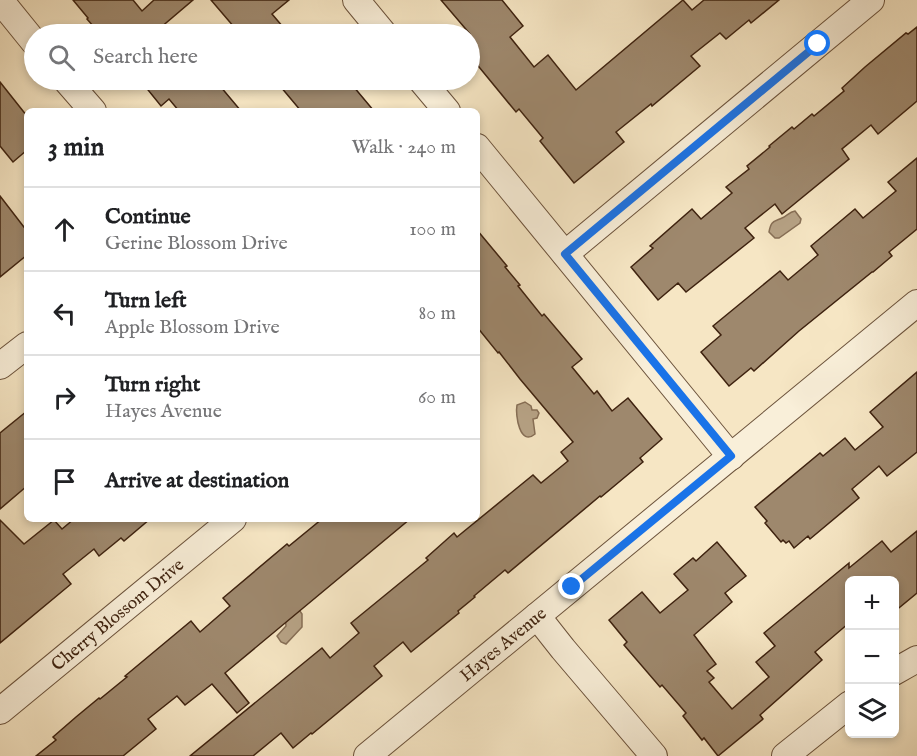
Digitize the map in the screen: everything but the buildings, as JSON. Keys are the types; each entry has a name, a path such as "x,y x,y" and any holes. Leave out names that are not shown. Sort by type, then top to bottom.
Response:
{"street":[{"path":"0,0 24,30"},
{"path":"356,0 376,24"},
{"path":"565,254 871,0"},
{"path":"75,90 90,108"},
{"path":"429,90 444,108"},
{"path":"480,151 731,456"},
{"name":"Hayes Avenue","path":"367,756 917,303"},
{"path":"0,366 24,347"},
{"name":"Cherry Blossom Drive","path":"0,711 229,522"},
{"path":"537,616 654,756"},
{"path":"899,669 917,659"},
{"path":"786,756 845,707"}],"shaded area":[{"path":"795,211 801,219 800,223 779,238 775,238 769,232 774,221"},
{"path":"525,402 531,406 532,410 537,410 539,413 537,418 533,419 535,434 530,437 522,433 517,416 517,405"},
{"path":"295,604 302,614 302,627 286,644 281,642 277,636 286,626 285,615"}],"route":[{"path":"572,587 731,456 565,254 818,44"}]}
